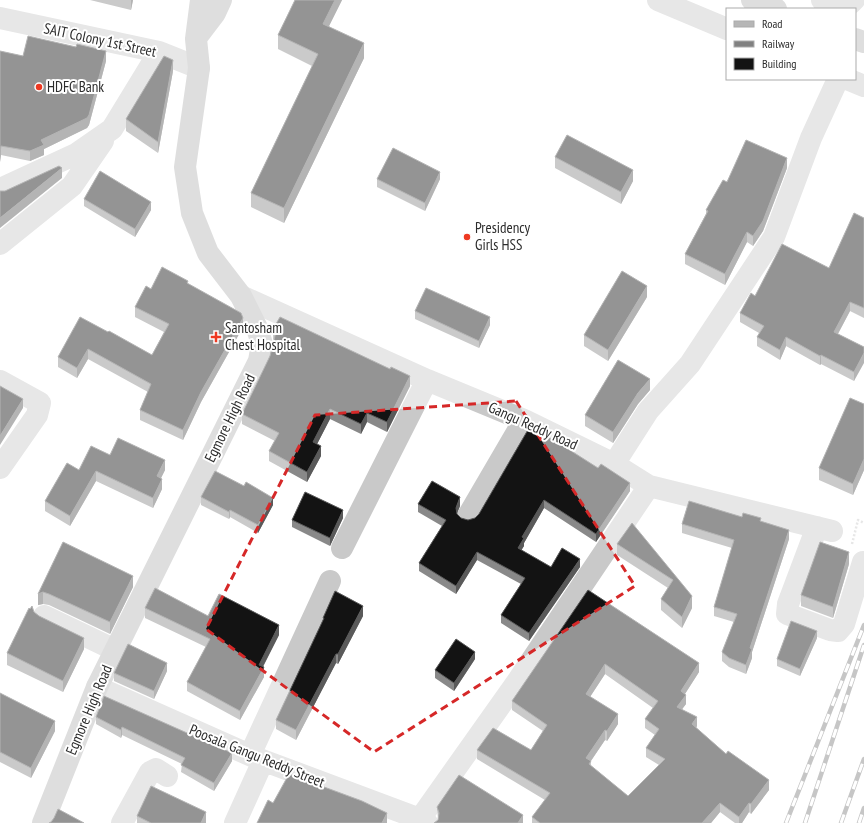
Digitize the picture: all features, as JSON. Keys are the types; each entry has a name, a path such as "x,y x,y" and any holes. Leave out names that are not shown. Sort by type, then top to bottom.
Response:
{"main road":[{"name":"Egmore High Road","path":"43,823 97,687 259,361 262,344 257,328 241,296 208,253 192,214 185,167 199,68 196,39 201,0"},
{"path":"196,39 215,13 221,0"},
{"path":"752,0 773,8"}],"street":[{"path":"658,0 726,29"},
{"path":"822,0 836,6 843,7 850,5 854,0"},
{"name":"SAIT Colony 1st Street","path":"0,18 159,52 199,68"},
{"path":"0,244 72,186 112,129 159,52"},
{"path":"614,464 648,411 690,364 774,237 811,138 838,80"},
{"path":"849,80 864,86"},
{"path":"0,189 76,154 112,129"},
{"name":"Gangu Reddy Road","path":"241,296 427,380 524,420 614,464 649,486 824,529 788,604 787,614 791,616 830,630 838,631 844,624 863,562"},
{"path":"0,380 40,403 37,415 0,468"},
{"path":"342,548 427,380"},
{"path":"468,516 524,420"},
{"path":"422,822 649,486"},
{"path":"235,823 256,758 330,581"},
{"path":"44,616 115,650"},
{"name":"Poosala Gangu Reddy Street","path":"97,687 256,758 422,822"},
{"path":"122,823 150,772 156,769 167,776"}],"path":[{"path":"858,520 864,523"}],"highlighted area":[{"path":"516,401 635,586 374,752 206,629 315,415"}],"building":[{"path":"295,0 335,0 323,24 364,43 284,208 251,193 318,54 278,35"},
{"path":"28,36 76,47 77,44 106,51 87,118 41,140 44,145 30,151 1,146 0,152 0,51 23,56"},
{"path":"164,56 173,60 158,142 126,119"},
{"path":"567,135 633,170 621,192 555,157"},
{"path":"746,140 787,158 763,221 753,236 747,232 725,274 685,254 708,211 706,210 723,180 727,182"},
{"path":"393,148 440,172 425,203 377,179"},
{"path":"59,166 62,168 0,218 0,191 5,191"},
{"path":"100,171 151,202 135,229 84,199"},
{"path":"854,213 864,218 864,308 850,302 834,332 864,347 864,353 854,372 821,355 820,356 786,337 780,350 757,337 764,326 740,313 751,293 755,296 782,244 829,268"},
{"path":"162,267 188,281 187,283 241,313 243,318 201,392 183,430 140,410 151,384 88,349 77,368 58,357 80,317 152,355 169,324 135,307 146,286 151,289"},
{"path":"622,271 647,286 608,350 584,335"},
{"path":"426,288 490,317 479,341 415,311"},
{"path":"280,317 390,369 391,367 410,376 387,422 367,413 361,424 330,409 313,442 321,446 307,472 269,451 279,433 242,414 270,356 276,332 273,329"},
{"path":"618,360 650,379 638,393 613,432 585,415"},
{"path":"0,386 23,399 0,436"},
{"path":"850,398 864,404 864,459 853,484 819,468"},
{"path":"529,428 554,440 598,468 601,464 630,483 596,534 544,500 522,537 524,538 518,548 551,567 562,548 580,559 529,633 501,615 525,578 477,552 456,586 419,563 446,520 418,504 432,481 460,497 456,508 457,514 461,518 468,520 475,518 479,514"},
{"path":"118,438 165,460 157,476 162,479 153,498 96,471 70,516 45,501 67,463 79,470 91,446 110,455"},
{"path":"215,471 244,486 246,482 273,498 258,525 201,497"},
{"path":"305,492 343,510 330,538 292,520"},
{"path":"689,501 742,517 743,513 761,518 760,521 789,530 750,648 752,649 746,665 729,658 722,652 737,614 714,607 734,540 682,524"},
{"path":"632,523 692,596 682,617 661,599 673,580 617,544"},
{"path":"63,542 133,576 110,622 49,594 43,592 38,594"},
{"path":"820,542 849,552 833,607 801,595"},
{"path":"155,588 208,616 219,594 279,625 259,665 264,667 240,711 187,682 210,639 145,608"},
{"path":"588,590 699,663 681,691 686,695 677,707 697,717 692,724 726,754 728,751 769,780 739,817 720,803 702,823 540,823 532,817 550,793 477,750 493,728 531,750 547,725 512,701","holes":["605,664 658,701 645,719 659,729 646,748 665,759 628,796 589,764 591,761 586,758 618,714 586,694"]},
{"path":"335,591 363,606 296,730 276,720 324,618"},
{"path":"32,606 34,612 39,616 84,638 63,681 7,653 29,608 30,609"},
{"path":"791,621 817,631 800,669 777,659"},
{"path":"456,639 475,652 454,683 435,670"},
{"path":"128,644 167,663 154,691 114,673"},
{"path":"0,693 55,721 31,768 0,752"},
{"path":"104,696 232,753 214,783 181,765 185,758 122,727 121,730 96,717"},
{"path":"289,774 362,801 387,813 382,823 257,823 268,800 273,803"},
{"path":"459,775 523,815 518,823 434,823 438,820 439,813 437,807"},
{"path":"151,786 206,812 201,823 151,823 137,816"},
{"path":"58,809 84,823 49,823 54,818"}],"railway":[{"path":"786,823 864,625"},
{"path":"805,823 864,645"},
{"path":"841,823 864,759"},
{"path":"859,823 864,808"}],"place":[{"name":"HDFC Bank","path":"39,87"},
{"name":"Presidency Girls HSS","path":"467,237"},
{"name":"Santosham Chest Hospital","path":"216,337"}]}
